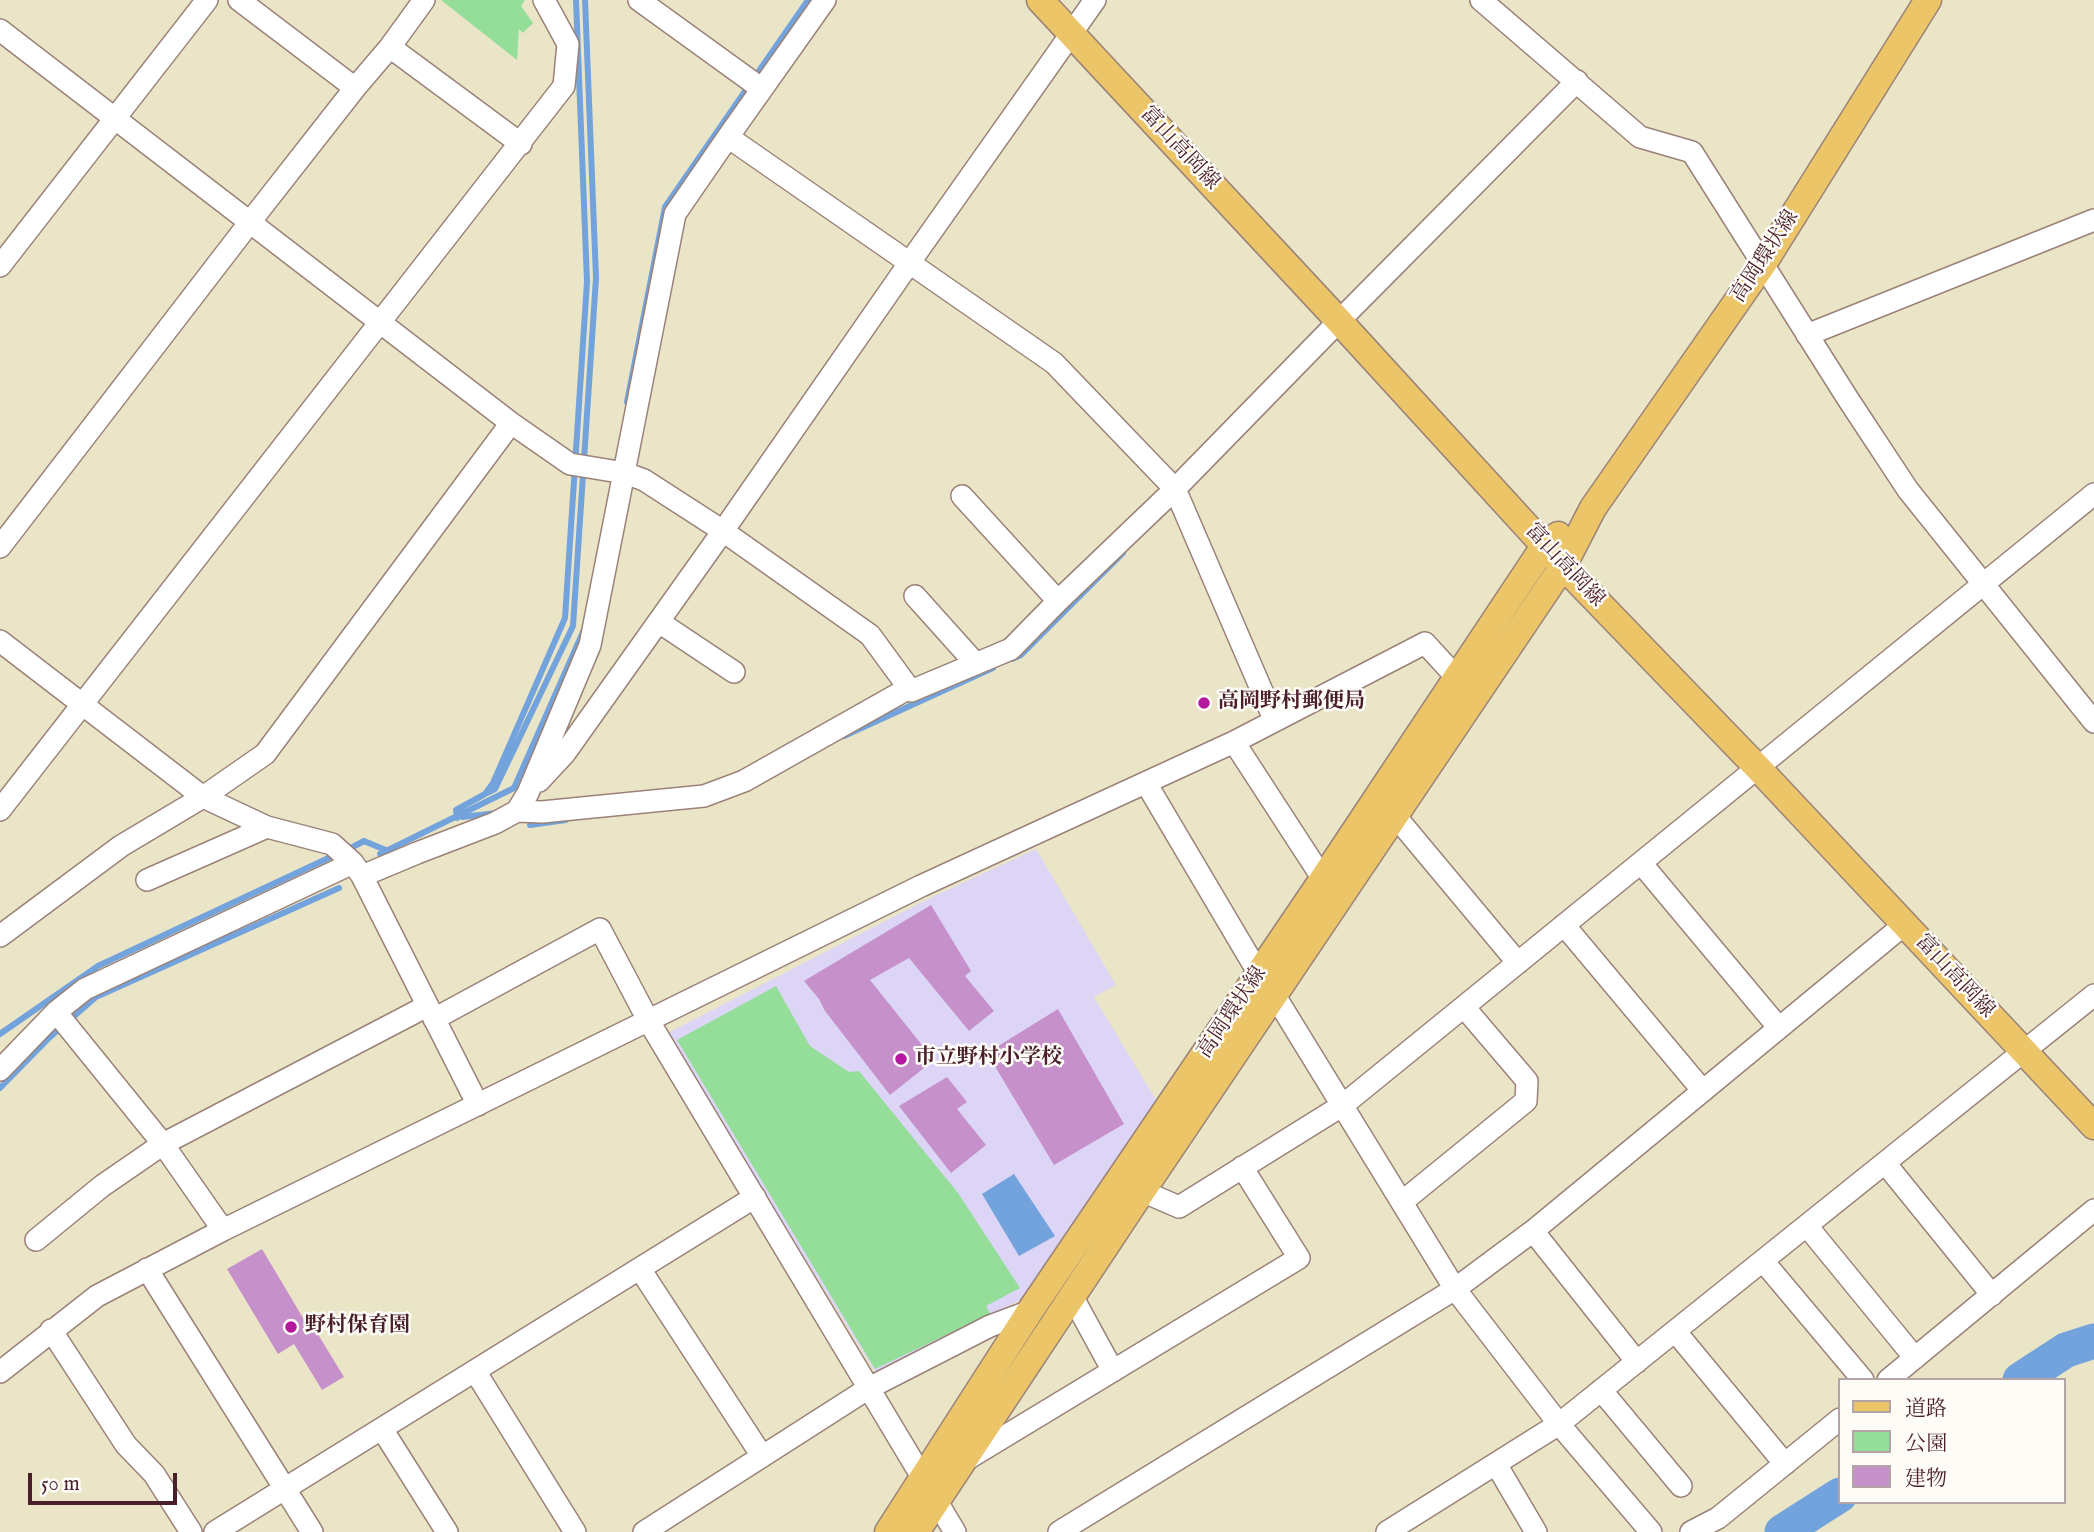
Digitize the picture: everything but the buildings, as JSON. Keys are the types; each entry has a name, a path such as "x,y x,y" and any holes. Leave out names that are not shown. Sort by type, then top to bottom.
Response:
{"main road":[{"name":"富山高岡線","path":"1040,0 1563,566 1758,768 2094,1126"},
{"name":"高岡環状線","path":"916,1532 930,1490 1030,1311 1259,974 1395,817 1563,566 1592,508 1763,264 1928,0"},
{"name":"高岡環状線","path":"888,1532 962,1463 1275,996 1335,885 1458,678 1545,545 1592,508"}],"street":[{"path":"0,266 207,0"},
{"path":"239,0 355,88"},
{"path":"0,547 424,0"},
{"path":"0,810 564,86 568,44 544,0"},
{"path":"639,0 762,89"},
{"path":"523,802 590,645 603,470 676,214 825,0"},
{"path":"0,1070 64,1021 85,989 358,870 417,853 495,822 523,802 565,753 659,622 1095,0"},
{"path":"1481,0 1640,137 1692,152 1908,490 2094,722"},
{"path":"0,30 511,423 603,470 644,480 723,531 870,635 911,691 1011,649 1058,601 1178,495 1339,321 1577,81"},
{"path":"390,47 521,144"},
{"path":"728,136 1054,363 1178,495 1275,719"},
{"path":"1807,335 2094,220"},
{"path":"0,936 121,846 203,797 265,754 511,423"},
{"path":"1142,1191 1179,1208 1343,1105 2094,494"},
{"path":"962,496 1058,601"},
{"path":"915,596 976,664"},
{"path":"659,622 734,672"},
{"path":"0,641 203,797 267,827 332,844 358,870 478,1105"},
{"path":"0,1372 97,1296 223,1230 909,892 1013,855 1146,783 1234,742 1425,643 1458,678"},
{"path":"523,802 542,812 704,796 744,781 909,688"},
{"path":"1234,742 1335,885"},
{"path":"1146,783 1259,974"},
{"path":"1395,817 1518,963"},
{"path":"147,880 267,827"},
{"path":"1641,863 1779,1028"},
{"path":"1564,925 1703,1091"},
{"path":"1059,1532 1455,1289 1533,1231 1905,925"},
{"path":"36,1240 102,1186 163,1144 600,929 648,1020 955,1532"},
{"path":"1387,1532 1559,1424 2094,995"},
{"path":"1275,996 1455,1289 1559,1424 1651,1532"},
{"path":"1402,1202 1526,1101 1527,1081 1464,1007"},
{"path":"64,1021 163,1144 223,1230"},
{"path":"1885,1163 1992,1294"},
{"path":"962,1463 1299,1258 1242,1167"},
{"path":"215,1532 755,1198"},
{"path":"1890,1378 2094,1210"},
{"path":"1807,1226 1915,1358"},
{"path":"1533,1231 1637,1362"},
{"path":"1763,1261 1861,1378"},
{"path":"147,1269 313,1532"},
{"path":"640,1269 762,1457"},
{"path":"1072,1296 1114,1371"},
{"path":"644,1532 869,1388 990,1326 1030,1311"},
{"path":"51,1331 126,1444 154,1474 191,1532"},
{"path":"1675,1331 1785,1464"},
{"path":"475,1371 575,1532"},
{"path":"1601,1390 1681,1486"},
{"path":"1691,1532 1718,1518 1839,1420"},
{"path":"382,1429 447,1532"},
{"path":"1496,1464 1536,1532"}],"shaded area":[{"path":"1036,849 1116,985 1094,997 1156,1100 1034,1293 876,1373 666,1034 930,898"}],"green space":[{"path":"441,0 525,0 521,6 533,23 523,33 519,29 517,60"},
{"path":"776,986 810,1046 849,1072 859,1071 958,1193 1020,1288 986,1306 990,1314 875,1369 677,1040"}],"water":[{"path":"1014,1174 1055,1236 1019,1256 982,1194"}],"waterway":[{"path":"457,818 456,810 485,794 493,783 565,618 587,282 576,0"},
{"path":"487,793 495,789 573,626 596,278 585,0"},
{"path":"627,402 665,207 808,0"},
{"path":"1012,659 1021,655 1123,553"},
{"path":"380,854 514,788 583,632"},
{"path":"844,736 993,668"},
{"path":"462,817 497,813"},
{"path":"530,825 566,820"},
{"path":"347,850 364,841 388,851"},
{"path":"0,1034 98,966 337,854"},
{"path":"0,1088 49,1038 96,997 339,888"},
{"path":"2023,1378 2066,1350 2094,1341"},
{"path":"1782,1532 1839,1496"}],"place":[{"name":"高岡野村郵便局","path":"1204,703"},
{"name":"市立野村小学校","path":"901,1059"},
{"name":"野村保育園","path":"291,1327"}]}
